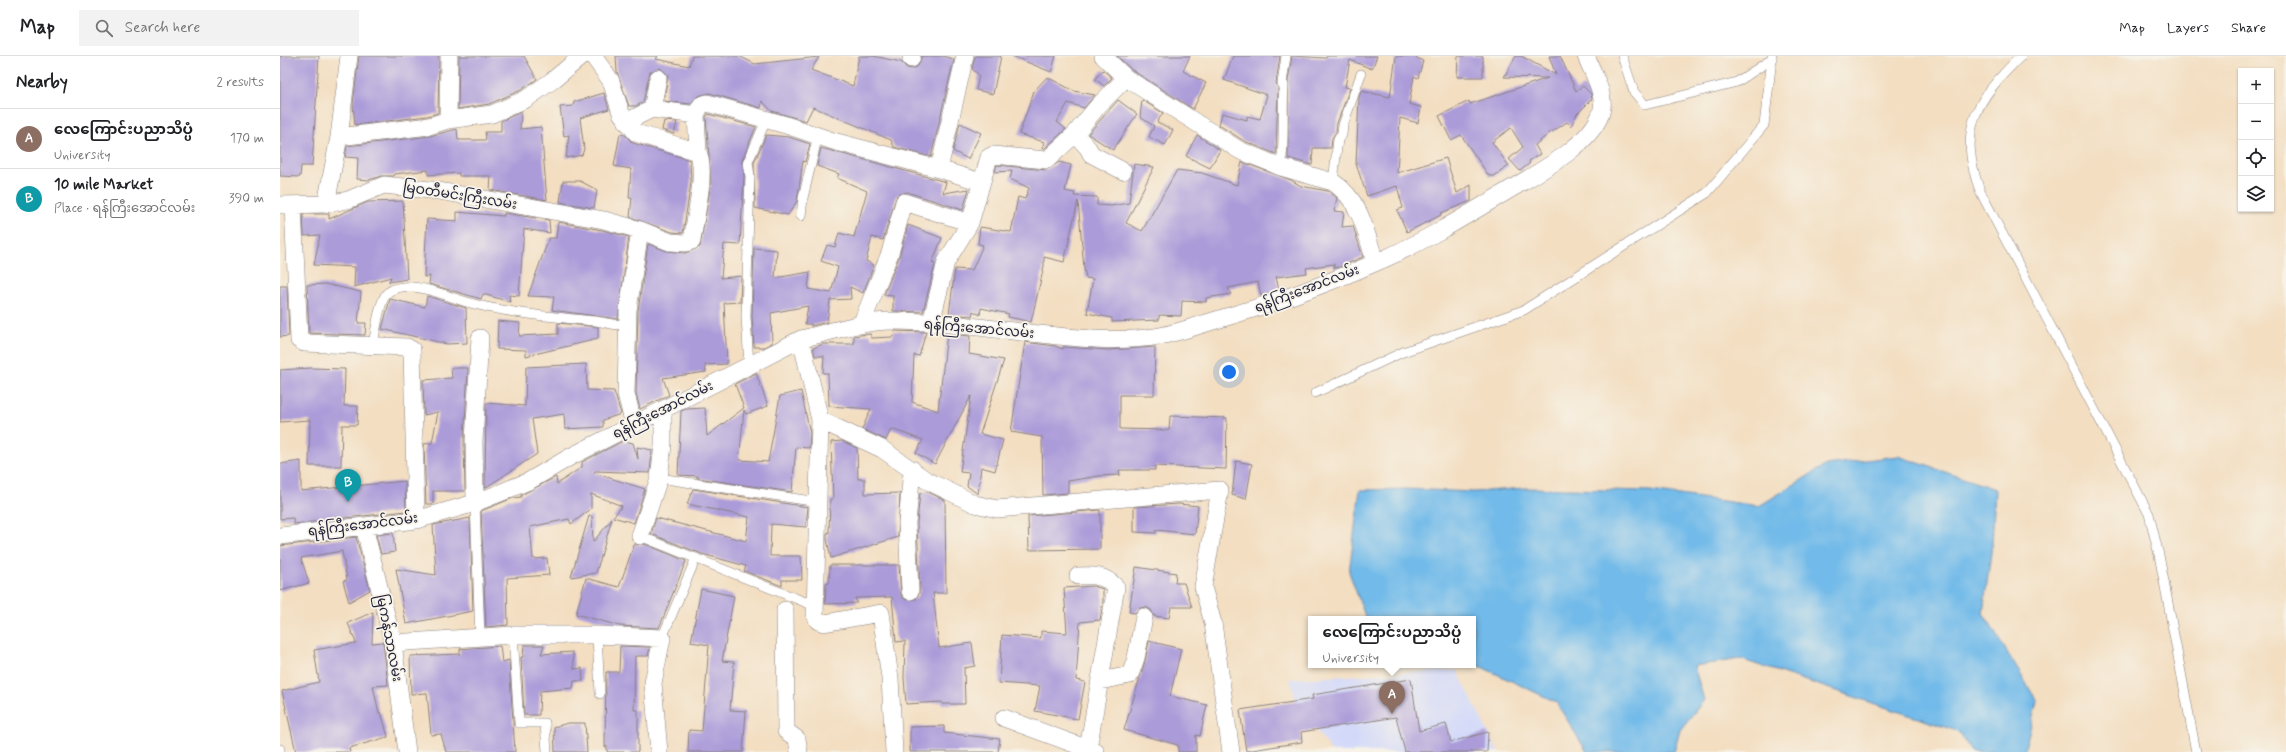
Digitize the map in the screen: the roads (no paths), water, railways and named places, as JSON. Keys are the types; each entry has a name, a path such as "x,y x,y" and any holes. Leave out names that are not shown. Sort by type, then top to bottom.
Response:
{"street":[{"path":"326,204 339,137 349,56"},
{"path":"448,120 449,56"},
{"path":"339,137 429,126 448,120 492,114 526,98 553,80 583,56 611,81 621,113 626,122 636,133 698,152 696,115 701,105 707,103 939,168 981,182"},
{"path":"939,168 965,56"},
{"path":"1103,56 1126,78 1239,150 1281,167 1333,182 1356,206 1361,214 1376,262"},
{"name":"ရန်ကြီးအောင်လမ်း","path":"280,536 416,520 475,503 529,481 801,339 862,325 890,321 931,323 1068,338 1115,339 1160,336 1264,306 1376,262 1460,220 1554,163 1579,142 1597,123 1603,110 1602,96 1586,56"},
{"path":"652,109 658,78"},
{"path":"931,323 946,262 970,223 990,155 1046,160 1075,134 1098,106 1126,78"},
{"path":"626,122 652,109 696,115"},
{"path":"1075,134 1088,148 1091,154 1123,171"},
{"name":"မြဝတီမင်းကြီးလမ်း","path":"286,205 326,204 348,200 384,185 440,191 604,220 640,230 670,242 686,243 692,241 702,160 698,152"},
{"path":"862,325 890,253 904,202 970,223"},
{"path":"286,205 299,340 304,343 407,347 412,350 416,520"},
{"path":"634,425 626,394 628,324 640,230"},
{"path":"475,503 474,441 480,338"},
{"path":"801,339 820,420 815,615 818,621 824,624 881,613 890,678 894,752"},
{"path":"640,536 659,478 663,446 663,410"},
{"path":"820,420 882,449 926,480 975,504 997,509 1220,490 1203,587 1213,623 1232,752"},
{"path":"910,591 907,523 912,469"},
{"name":"မြကန်သာလမ်း","path":"364,526 393,643 407,752"},
{"path":"1004,718 1092,750 1100,681 1116,587 1110,581 1097,574 1078,576"},
{"path":"785,610 786,731 797,739 798,752"},
{"path":"1100,681 1130,675 1136,658 1144,617"},
{"path":"393,643 513,635 597,635 662,638 653,683 659,752"}],"lane":[{"path":"1281,167 1284,146 1282,109 1284,85 1282,84 1286,56"},
{"path":"1622,56 1634,92 1645,104 1737,82 1772,57"},
{"path":"2021,56 1984,96 1978,106 1970,136 1972,169 1980,191 2149,514 2160,562 2196,752"},
{"path":"1316,393 1403,352 1524,310 1707,193 1764,125 1772,57"},
{"path":"1333,182 1338,139 1342,134 1343,125 1361,74"},
{"path":"749,366 746,316 750,176 748,162 766,120"},
{"path":"801,216 802,198 818,135"},
{"path":"373,346 382,301 387,293 398,287 424,289 475,304 546,316 600,321 620,326 628,324"},
{"path":"659,478 818,502"},
{"path":"475,503 480,638"},
{"path":"640,536 815,606"},
{"path":"662,638 696,558"},
{"path":"513,635 518,723 545,723 547,752"},
{"path":"597,635 600,694"}],"water":[{"path":"1898,456 1995,489 1992,545 1983,613 2037,701 2024,752 1971,752 1960,732 1740,659 1694,666 1704,700 1680,730 1674,752 1587,752 1556,702 1476,664 1476,616 1365,616 1349,572 1360,490 1407,489 1474,492 1525,488 1650,491 1759,506 1826,465"}],"place":[{"name":"10 mile Market","path":"348,502"},
{"name":"လေကြောင်းပညာသိပ္ပံ","path":"1392,714"}]}
